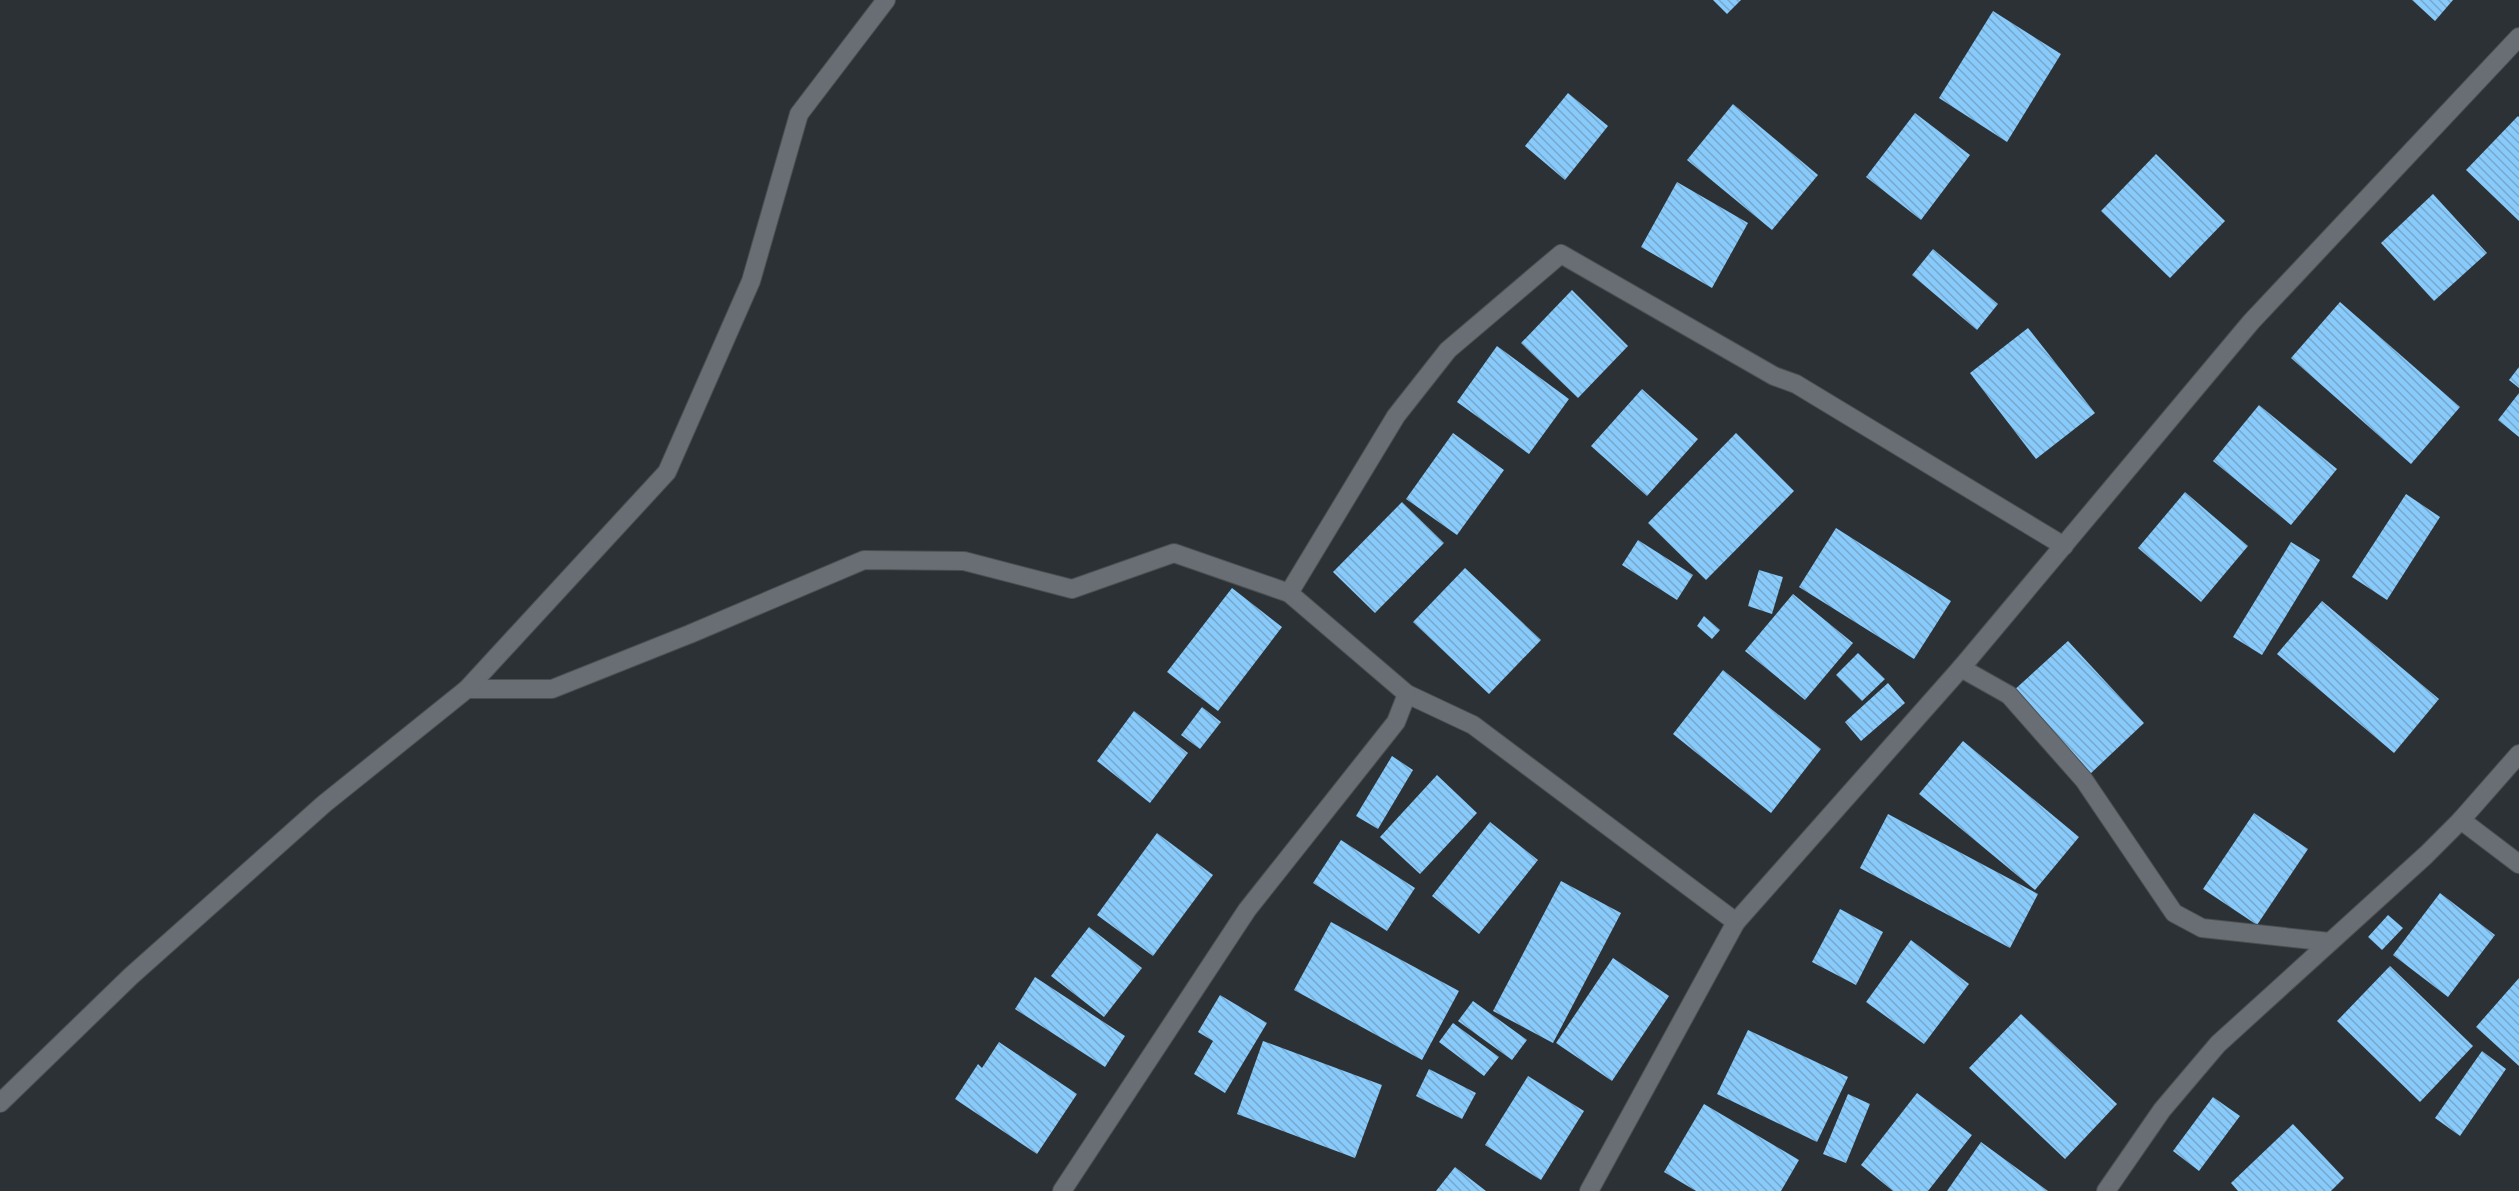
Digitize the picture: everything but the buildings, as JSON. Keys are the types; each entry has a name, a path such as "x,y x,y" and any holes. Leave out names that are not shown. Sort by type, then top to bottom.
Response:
{"street":[{"path":"0,1103 131,976 324,804 467,689 667,471 751,281 799,114 886,0"},
{"path":"1589,1191 1736,922 1961,668 2251,322 2519,37"},
{"path":"1289,593 1396,416 1448,350 1561,254 1774,376 1796,384 2064,546"},
{"path":"467,689 552,689 690,634 864,560 964,561 1072,589 1174,553 1289,593 1407,694 1473,725 1736,922"},
{"path":"1961,668 2009,695 2084,780 2174,913 2202,928 2330,942"},
{"path":"1062,1191 1247,910 1396,722 1407,694"},
{"path":"2106,1191 2162,1110 2218,1044 2461,820 2519,754"},
{"path":"2461,820 2519,864"}]}
